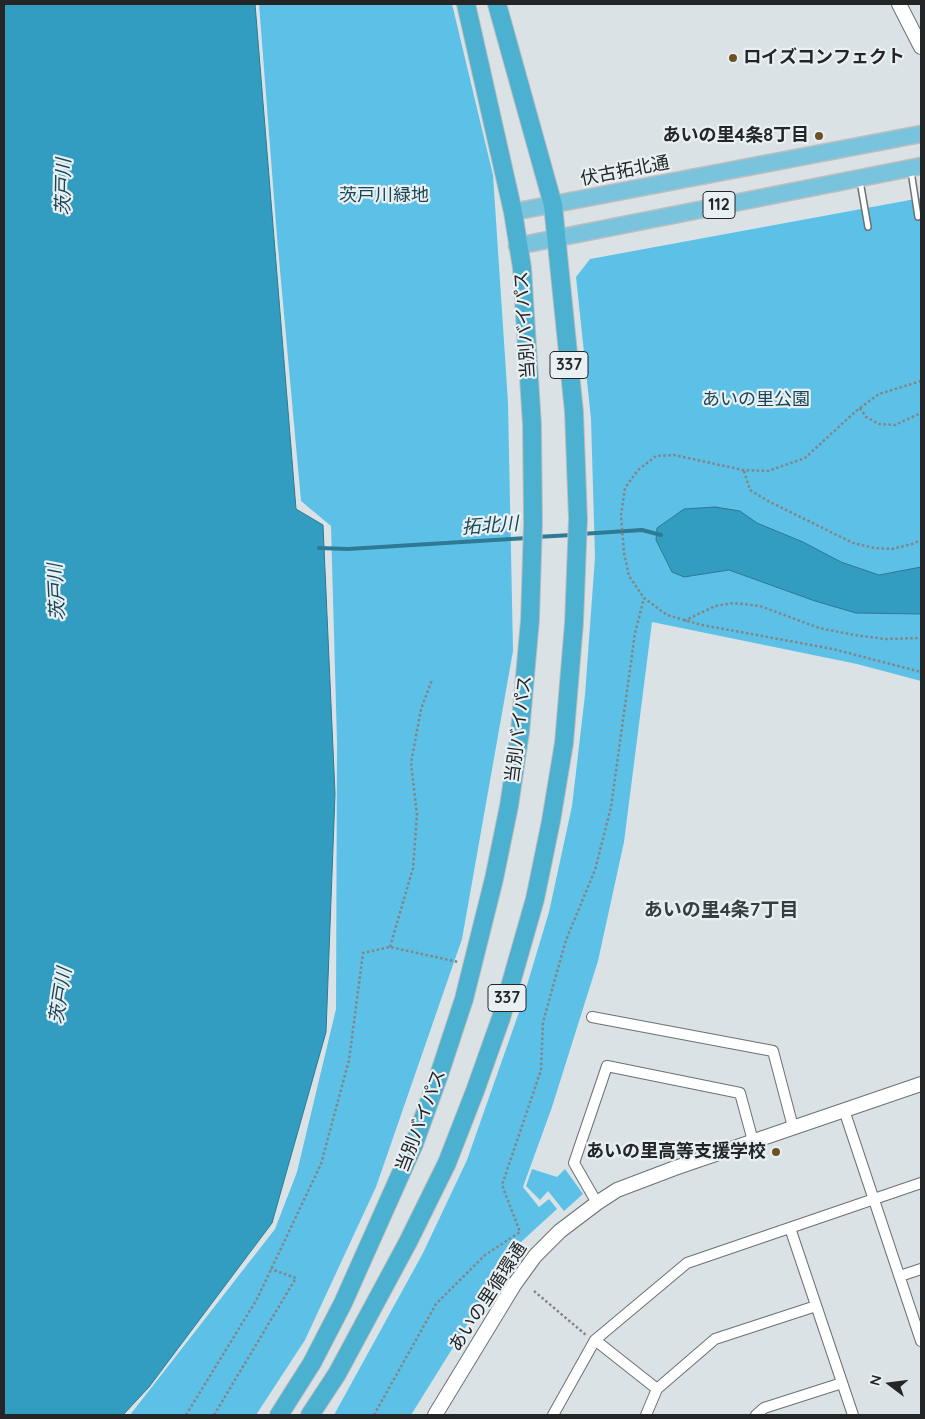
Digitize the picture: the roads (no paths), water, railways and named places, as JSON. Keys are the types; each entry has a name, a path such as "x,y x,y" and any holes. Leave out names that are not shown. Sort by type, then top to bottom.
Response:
{"highway":[{"name":"当別バイパス","path":"279,1415 312,1363 343,1303 414,1144 440,1072 464,999 494,879 509,806 520,732 530,620 533,537 532,425 522,268 513,212 466,4"},
{"name":"当別バイパス","path":"310,1415 337,1374 408,1242 438,1180 475,1091 501,1018 535,899 564,743 574,623 577,534 574,412 553,205 498,4"}],"main road":[{"name":"伏古拓北通","path":"513,212 921,134"},
{"name":"112","path":"517,246 916,167"}],"street":[{"path":"899,4 921,46"},
{"path":"592,1017 773,1051 793,1127"},
{"path":"597,1203 574,1163 607,1066 740,1093 753,1141"},
{"name":"あいの里循環通","path":"435,1415 514,1285 535,1256 560,1231 597,1203 617,1190 793,1127 921,1084"},
{"path":"844,1110 921,1341"},
{"path":"552,1415 591,1338 688,1263 921,1183"},
{"path":"790,1228 853,1415"},
{"path":"900,1276 921,1269"},
{"path":"646,1415 657,1389 715,1339 816,1306"},
{"path":"591,1338 657,1389"},
{"path":"756,1415 764,1408 842,1383"}],"lane":[{"path":"916,167 918,218"},
{"path":"859,178 868,227"}],"water":[{"name":"茨戸川","path":"4,4 255,4 296,509 323,525 335,794 326,1032 272,1223 149,1387 123,1415 4,1415"},
{"path":"715,507 740,511 757,523 803,542 841,562 879,575 921,567 921,614 856,613 815,601 729,570 684,577 672,572 656,540 657,528 684,509"}],"waterway":[{"name":"拓北川","path":"581,534 642,530 661,535"},
{"name":"拓北川","path":"536,537 572,535"},
{"name":"拓北川","path":"319,548 348,549 527,538"}],"place":[{"name":"ロイズコンフェクト","path":"733,58"},
{"name":"あいの里4条8丁目","path":"819,136"},
{"name":"あいの里高等支援学校","path":"776,1152"}],"district":[{"name":"あいの里4条7丁目","path":"721,910"}],"park label":[{"name":"茨戸川緑地","path":"384,196"},
{"name":"あいの里公園","path":"756,400"}]}
